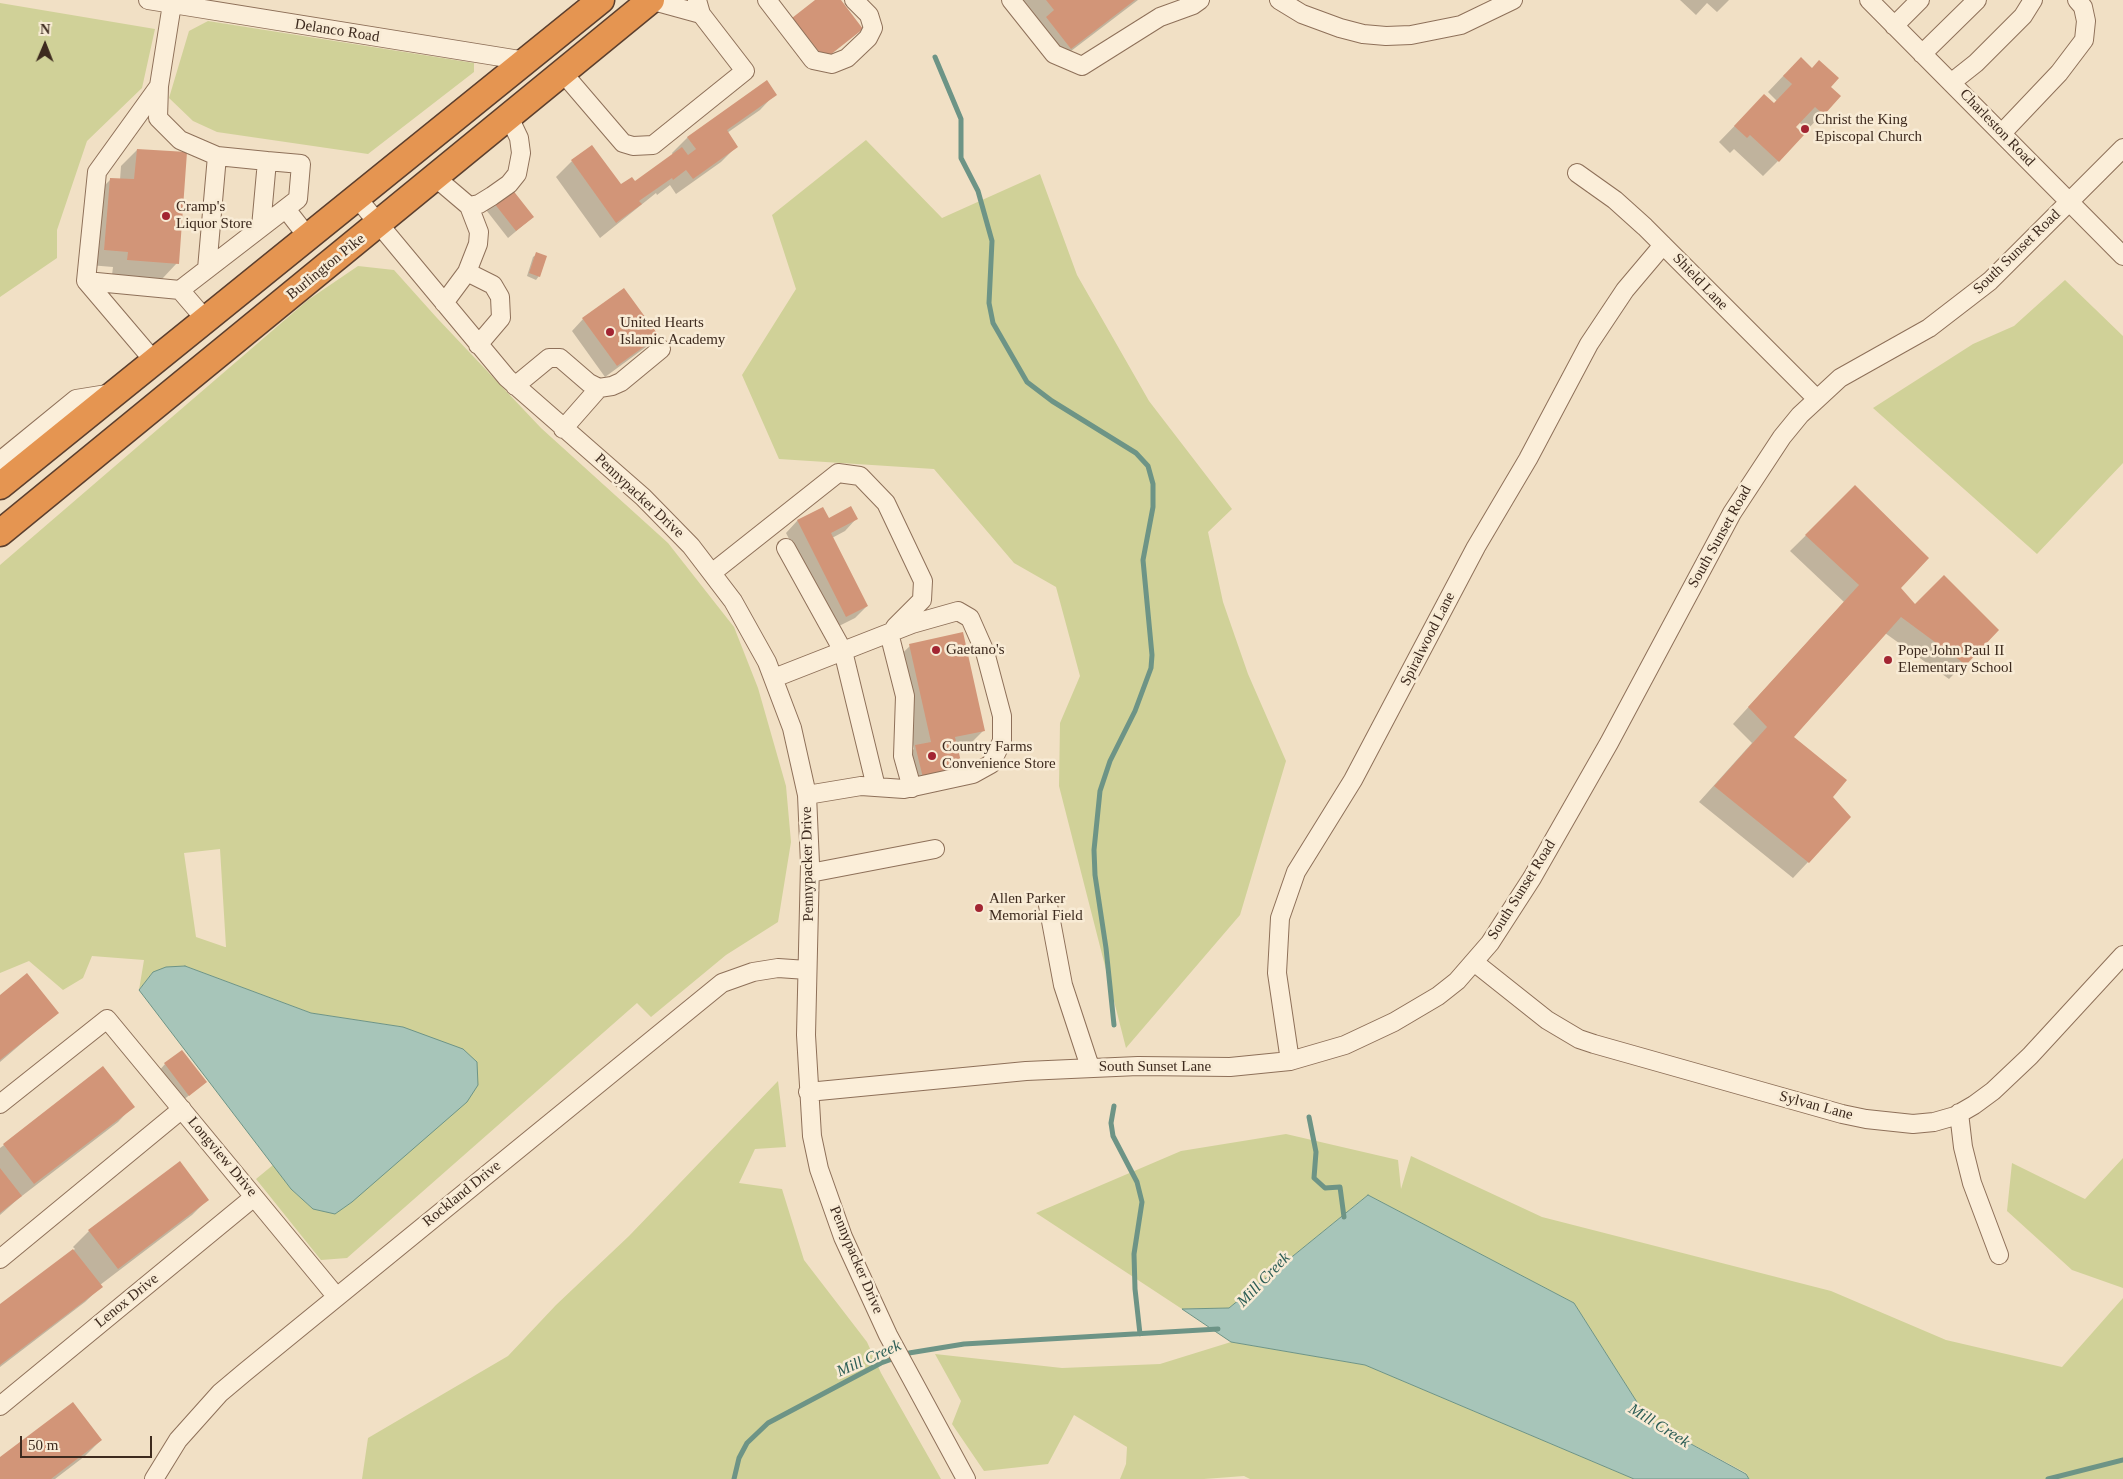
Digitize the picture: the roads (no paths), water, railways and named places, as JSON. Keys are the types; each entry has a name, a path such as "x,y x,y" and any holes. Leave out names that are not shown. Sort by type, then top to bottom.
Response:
{"highway":[{"path":"0,486 307,236 358,199 601,0"},
{"name":"Burlington Pike","path":"0,532 436,178 651,0"}],"street":[{"name":"Delanco Road","path":"148,0 526,61"},
{"path":"563,73 623,143 633,146 653,145 745,71 699,7 651,0"},
{"path":"772,2 813,60 832,64 847,58 868,38 873,28 869,15 854,0"},
{"path":"1011,0 1054,54 1082,66 1160,17 1193,6 1200,0"},
{"path":"1278,0 1302,14 1340,28 1363,34 1386,36 1411,35 1461,25 1512,0"},
{"name":"Charleston Road","path":"1869,0 2123,256"},
{"path":"1894,26 1920,0"},
{"path":"1922,54 1977,0"},
{"path":"1952,82 1976,63 2016,24 2033,0"},
{"path":"2002,133 2059,73 2084,40 2086,21 2083,7 2077,0"},
{"path":"86,281 180,290 298,199 301,164 217,156 180,140 158,118 159,86 172,4"},
{"path":"154,361 86,281 97,172 159,86"},
{"path":"469,206 479,204 492,196 509,184 517,174 521,153 519,138 509,117"},
{"name":"South Sunset Road","path":"1474,962 1504,922 1532,878 1748,486 1782,438 1817,399 1840,378 1929,328 1990,281 2123,148"},
{"path":"207,269 217,156"},
{"path":"261,227 267,161"},
{"name":"Shield Lane","path":"1577,173 1615,200 1663,245 1817,399"},
{"path":"436,178 469,206 479,232 478,244 467,272 444,303"},
{"name":"Pennypacker Drive","path":"358,199 478,345 515,386 668,520 713,572 751,632 774,678 792,728 807,795 810,873 806,1035 812,1136 819,1169 843,1237 904,1369 966,1479"},
{"path":"286,208 307,236"},
{"name":"Spiralwood Lane","path":"1290,1061 1281,1012 1277,974 1280,918 1296,872 1353,780 1476,547 1523,468 1589,344 1625,290 1663,245"},
{"path":"467,272 493,285 501,303 501,318 478,345"},
{"path":"180,290 205,319"},
{"path":"563,428 599,388 621,382 660,349"},
{"path":"515,386 549,358 560,358 599,388"},
{"path":"0,461 76,399 116,392"},
{"path":"713,572 838,473 860,476 886,503 924,580 922,600 889,633"},
{"path":"786,548 843,651 876,787"},
{"path":"774,678 912,624 958,610 970,618 985,652 1002,716 1002,741 991,764 973,774 912,788 861,786 807,795"},
{"path":"889,633 905,696 903,756 912,788"},
{"path":"810,873 935,849"},
{"path":"1048,905 1063,985 1090,1068"},
{"name":"Sylvan Lane","path":"1474,962 1547,1020 1579,1039 1866,1120 1913,1124 1934,1122 1959,1114 1992,1091 2030,1056 2123,955"},
{"name":"South Sunset Lane","path":"808,1092 960,1076 1090,1068 1222,1067 1290,1061 1345,1045 1394,1022 1438,996 1457,981 1474,962"},
{"name":"Rockland Drive","path":"154,1479 178,1440 220,1393 336,1296 722,983 753,972 778,968 807,970"},
{"name":"Longview Drive","path":"0,1104 107,1019 336,1296"},
{"path":"0,1258 182,1110"},
{"path":"1959,1114 1963,1147 1972,1183 1999,1255"},
{"name":"Lenox Drive","path":"0,1406 254,1196"}],"water":[{"path":"185,966 311,1013 403,1027 463,1049 477,1062 478,1085 467,1102 352,1202 335,1214 313,1209 291,1189 139,990 153,972 166,967"},
{"path":"1368,1195 1574,1303 1649,1421 1746,1474 1749,1479 1634,1479 1365,1365 1231,1342 1182,1309 1229,1308"}],"waterway":[{"path":"935,57 961,119 961,158 978,191 992,241 989,303 993,323 1027,382 1052,401 1136,453 1148,466 1153,484 1153,507 1143,560 1152,655 1151,668 1135,711 1110,761 1100,791 1094,850 1095,875 1106,948 1114,1025"},
{"path":"1114,1106 1111,1123 1113,1136 1137,1182 1142,1202 1134,1254 1135,1289 1140,1334"},
{"path":"1309,1117 1316,1152 1314,1178 1325,1188 1340,1187 1344,1217"},
{"name":"Mill Creek","path":"734,1479 739,1458 747,1443 768,1423 881,1363 909,1353 964,1344 1218,1329"},
{"name":"Mill Creek","path":"2048,1479 2123,1460"}],"place":[{"name":"Christ the King Episcopal Church","path":"1805,129"},
{"name":"Cramp's Liquor Store","path":"166,216"},
{"name":"United Hearts Islamic Academy","path":"610,332"},
{"name":"Gaetano's","path":"936,650"},
{"name":"Pope John Paul II Elementary School","path":"1888,660"},
{"name":"Country Farms Convenience Store","path":"932,756"},
{"name":"Allen Parker Memorial Field","path":"979,908"}]}
